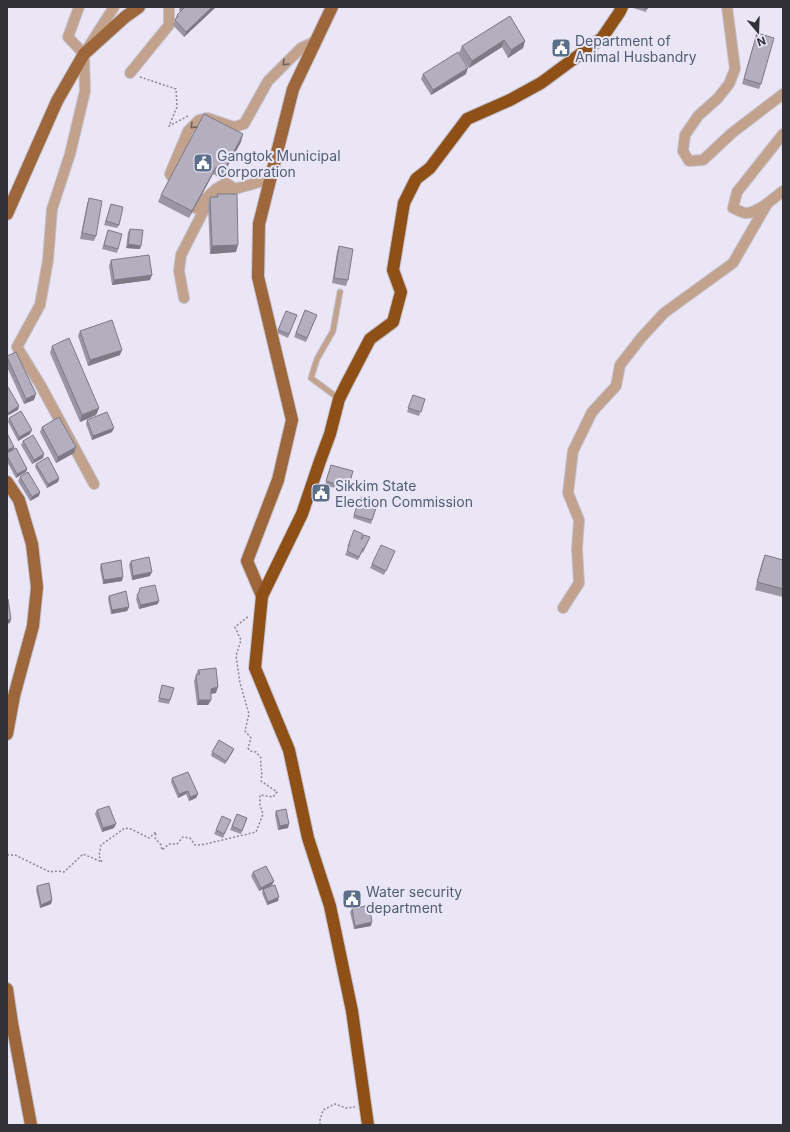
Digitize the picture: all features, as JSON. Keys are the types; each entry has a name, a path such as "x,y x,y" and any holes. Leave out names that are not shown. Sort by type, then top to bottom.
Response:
{"highway":[{"path":"368,1125 352,1011 330,906 308,838 289,750 254,668 262,596 302,514 330,434 339,399 370,339 393,322 401,292 393,270 404,203 416,179 430,168 467,119 510,100 541,83 602,38 622,7"}],"main road":[{"path":"7,214 57,101 84,54 125,17 139,7"},
{"path":"262,596 247,561 278,480 292,420 258,277 259,224 293,89 332,7"},
{"path":"7,482 19,500 32,544 37,587 33,626 14,696 7,734"},
{"path":"7,989 31,1125"}],"street":[{"path":"79,7 68,37 84,54"},
{"path":"94,484 41,386 17,347 40,305 48,260 52,209 70,154 85,91 84,54 114,7"},
{"path":"130,73 169,25 169,7"},
{"path":"727,7 735,70 730,84 718,98 698,116 685,135 683,151 689,161 703,160 732,133 783,94"},
{"path":"172,177 170,174 188,131 199,120 207,118 234,128 244,124 268,81 301,48 316,41"},
{"path":"783,134 737,192 733,208 743,213 750,213 767,204 783,190"},
{"path":"184,298 179,271 181,255 207,204 235,189 270,179"},
{"path":"195,208 216,189 226,183 235,189"},
{"path":"563,608 579,583 577,549 579,520 568,493 573,451 592,412 616,386 620,365 641,338 664,313 733,263 767,204"}],"lane":[{"path":"339,399 311,378 317,359 333,331 340,292"}],"path":[{"path":"130,73 176,89 177,107 169,126 188,116"},
{"path":"7,855 15,854 50,872 64,872 83,854 102,862 99,856 102,845 125,828 131,829 149,838 156,832 155,838 161,844 162,850 169,844 177,844 184,837 190,838 194,845 201,845 256,832 263,814 260,805 260,796 273,797 277,792 261,781 263,772 260,767 261,758 256,752 250,751 248,748 251,738 245,730 249,714 240,682 236,656 241,640 235,627 249,618 252,612"},
{"path":"320,1125 322,1110 335,1104 346,1108 365,1106"}],"building":[{"path":"183,7 212,7 186,32 175,20 178,16 177,15 184,8"},
{"path":"510,16 525,41 511,50 504,40 472,61 462,46"},
{"path":"757,33 774,38 761,84 744,79"},
{"path":"458,52 468,68 433,90 423,74"},
{"path":"204,114 243,134 224,171 216,167 192,211 161,195"},
{"path":"217,194 237,194 238,245 212,246 210,197 218,197"},
{"path":"89,198 102,201 96,236 82,233"},
{"path":"111,204 123,207 119,225 106,221"},
{"path":"130,229 143,230 141,246 128,244"},
{"path":"108,230 122,234 118,249 104,245"},
{"path":"339,246 353,249 348,280 334,278"},
{"path":"149,255 152,275 114,280 111,260"},
{"path":"305,310 317,315 307,338 296,333"},
{"path":"286,311 297,315 289,334 278,330"},
{"path":"112,320 122,350 90,360 80,331"},
{"path":"69,338 99,408 82,415 52,346"},
{"path":"16,352 36,394 26,399 7,357"},
{"path":"8,387 19,406 8,413 7,388"},
{"path":"413,395 425,399 421,412 408,408"},
{"path":"21,411 32,430 19,437 9,418"},
{"path":"107,412 114,428 93,436 87,420"},
{"path":"59,417 76,447 58,457 42,427"},
{"path":"7,433 14,447 7,450"},
{"path":"33,435 44,454 34,460 23,441"},
{"path":"16,448 27,469 17,474 7,456 7,453"},
{"path":"48,457 59,478 48,484 36,464"},
{"path":"331,465 353,471 348,488 326,481"},
{"path":"28,472 40,492 32,497 20,477"},
{"path":"360,497 378,502 372,520 354,515"},
{"path":"354,530 363,534 361,539 364,535 370,537 359,557 347,551"},
{"path":"381,545 395,551 386,571 372,564"},
{"path":"765,555 783,560 783,589 757,582"},
{"path":"149,557 152,572 133,576 131,561"},
{"path":"121,560 123,577 104,580 101,564"},
{"path":"155,585 159,601 141,605 137,595 140,588"},
{"path":"126,591 129,607 112,610 109,596"},
{"path":"7,599 11,619 7,620"},
{"path":"216,668 218,687 211,689 211,700 199,700 196,675 200,674 198,670"},
{"path":"162,685 174,688 170,700 159,698"},
{"path":"219,740 234,749 226,761 212,752"},
{"path":"188,772 198,794 190,797 188,791 179,794 172,778"},
{"path":"109,806 116,824 103,828 97,810"},
{"path":"286,809 289,824 280,826 276,811"},
{"path":"237,814 247,818 242,831 232,826"},
{"path":"222,816 231,820 224,834 216,830"},
{"path":"266,866 274,881 261,888 253,872"},
{"path":"49,883 52,900 41,905 37,886"},
{"path":"275,885 279,897 268,902 263,889"},
{"path":"369,905 372,922 355,926 352,909"}],"place":[{"name":"Department of Animal Husbandry","path":"561,48"},
{"name":"Gangtok Municipal Corporation","path":"203,163"},
{"name":"Sikkim State Election Commission","path":"321,493"},
{"name":"Water security department","path":"352,899"}]}
